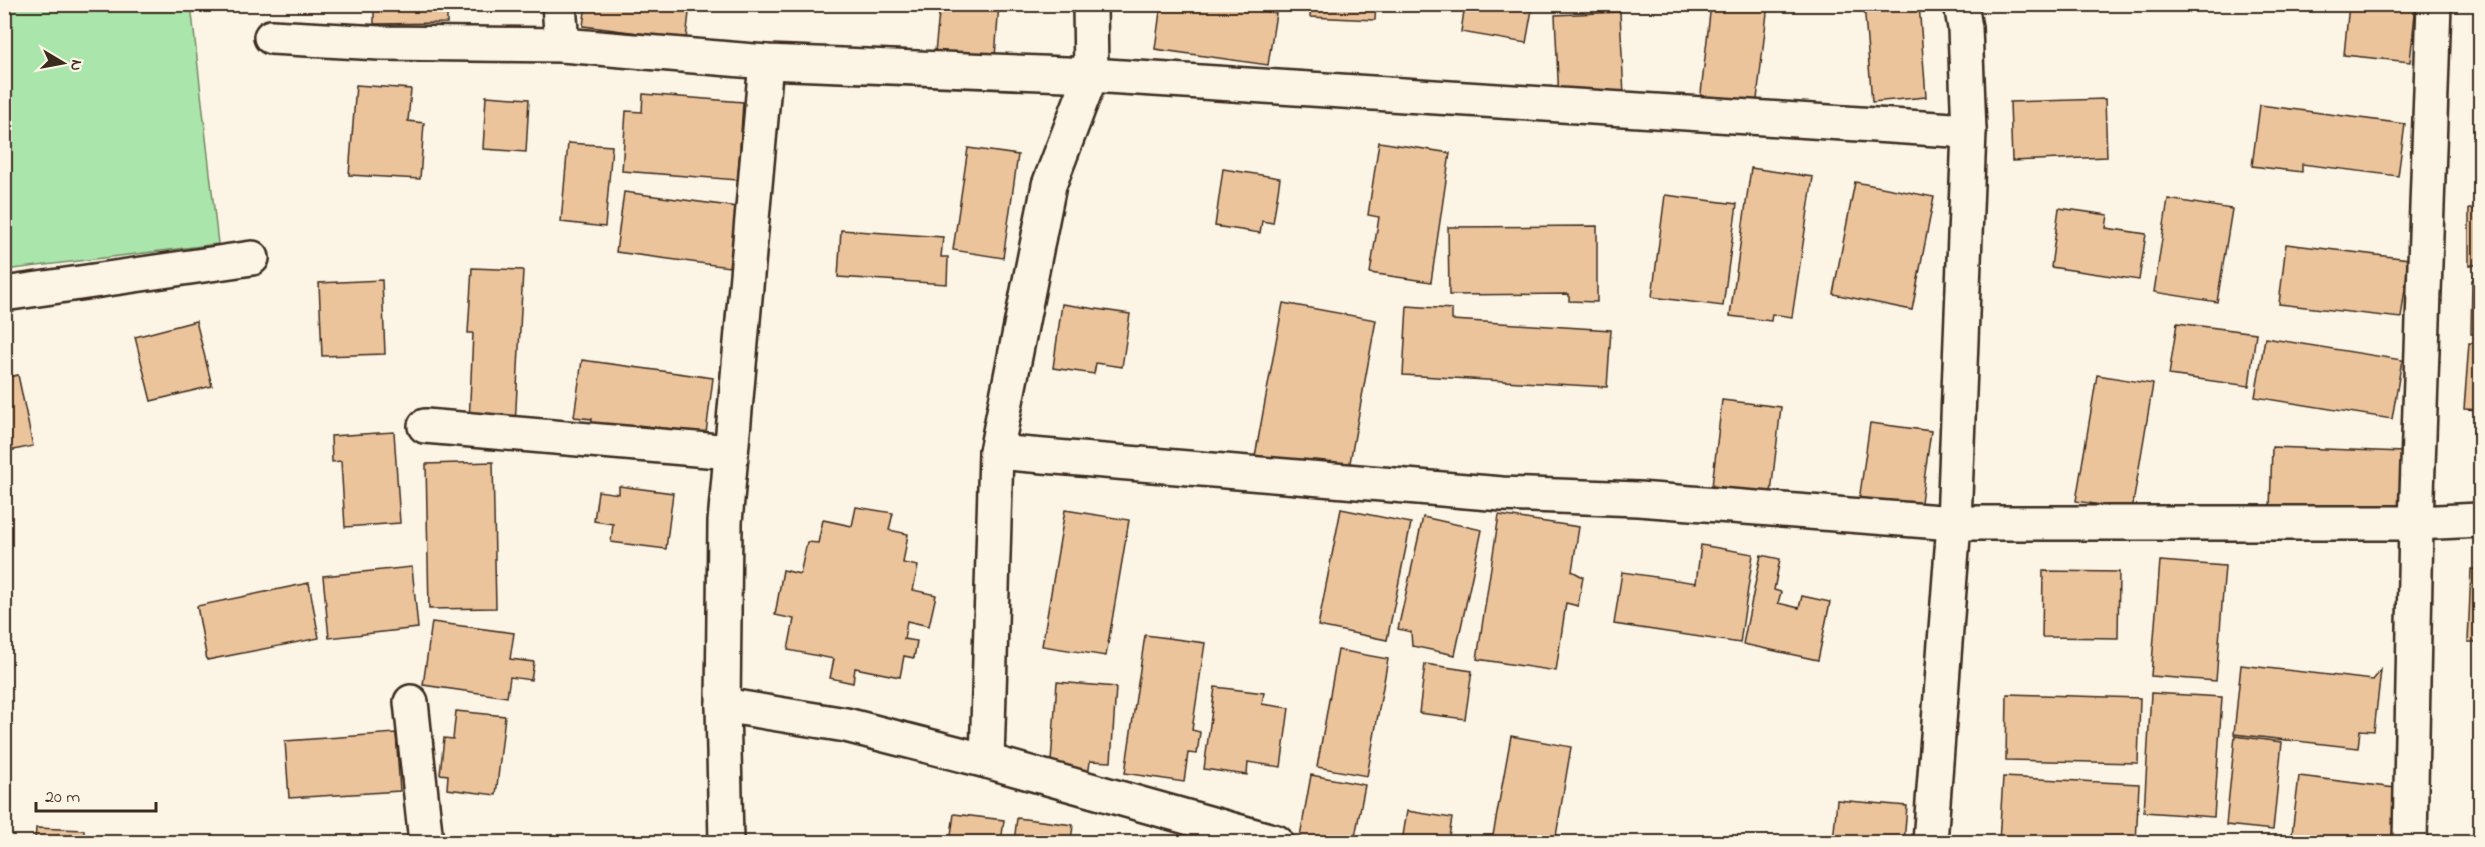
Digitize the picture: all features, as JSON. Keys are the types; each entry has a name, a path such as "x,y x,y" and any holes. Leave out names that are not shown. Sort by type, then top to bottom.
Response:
{"street":[{"path":"559,4 562,45"},
{"path":"987,761 996,452 1049,185 1091,75 1090,4"},
{"path":"1930,843 1954,523 1969,131 1965,28 1961,4"},
{"path":"2410,843 2416,523 2434,4"},
{"path":"271,37 380,43 562,45 766,62 1091,75 1969,131"},
{"path":"726,843 723,705 725,522 766,62"},
{"path":"4,294 252,258"},
{"path":"425,426 731,452"},
{"path":"996,452 1502,494 1638,499 1954,523 2416,523 2481,520"},
{"path":"411,702 426,843"},
{"path":"723,705 846,725 987,761 1243,838 1276,843"}],"green space":[{"path":"4,5 191,5 218,244 5,270"}],"building":[{"path":"374,4 447,4 447,23 374,24"},
{"path":"586,4 690,4 686,39 583,26"},
{"path":"940,4 999,4 995,57 935,52"},
{"path":"1161,4 1219,4 1276,13 1268,65 1155,49"},
{"path":"1311,4 1376,4 1375,20 1310,17"},
{"path":"1465,4 1533,4 1526,43 1461,32"},
{"path":"1711,4 1768,4 1756,108 1700,102"},
{"path":"1864,4 1919,4 1926,97 1872,102"},
{"path":"2349,4 2416,4 2410,62 2344,55"},
{"path":"1620,12 1624,97 1559,100 1555,15"},
{"path":"356,85 411,89 408,121 424,123 420,179 349,175"},
{"path":"643,94 743,102 738,180 622,171 626,111 642,112"},
{"path":"486,96 529,99 526,152 483,149"},
{"path":"2105,99 2107,157 2012,161 2010,102"},
{"path":"2260,105 2405,124 2398,176 2302,164 2302,172 2252,166"},
{"path":"1379,142 1450,153 1431,282 1370,273 1379,217 1368,215"},
{"path":"568,143 612,146 605,227 561,222"},
{"path":"968,148 1018,155 1003,258 953,250"},
{"path":"1751,168 1813,177 1792,317 1772,314 1771,321 1730,316"},
{"path":"1223,169 1280,178 1273,223 1262,221 1260,233 1215,226"},
{"path":"1855,182 1934,197 1912,310 1833,294"},
{"path":"624,192 737,207 729,267 616,252"},
{"path":"1665,195 1737,204 1723,306 1652,297"},
{"path":"2168,199 2232,209 2217,302 2154,292"},
{"path":"2059,208 2108,215 2106,228 2146,234 2139,280 2051,267"},
{"path":"2469,209 2480,209 2480,265 2469,265"},
{"path":"1597,226 1597,302 1569,301 1569,294 1449,295 1448,227"},
{"path":"841,230 943,237 941,257 948,257 947,284 838,277"},
{"path":"2286,244 2409,259 2401,318 2279,304"},
{"path":"472,268 523,270 515,427 469,424 473,333 468,333"},
{"path":"382,280 385,354 322,356 319,283"},
{"path":"2472,280 2480,280 2480,334 2471,334"},
{"path":"1283,303 1376,320 1347,479 1254,462"},
{"path":"1062,304 1130,314 1122,367 1096,363 1094,374 1053,368"},
{"path":"1407,306 1452,309 1452,320 1611,330 1607,387 1403,375"},
{"path":"196,321 212,386 151,401 135,337"},
{"path":"2177,323 2256,333 2249,386 2169,375"},
{"path":"2265,338 2402,360 2392,419 2255,397"},
{"path":"2469,343 2480,344 2480,410 2464,409"},
{"path":"582,360 713,378 706,433 638,425 636,436 591,429 592,419 574,417"},
{"path":"18,375 33,446 4,452 4,378"},
{"path":"2097,375 2153,384 2132,510 2076,501"},
{"path":"1722,400 1781,407 1771,493 1712,486"},
{"path":"1870,423 1931,431 1919,516 1858,508"},
{"path":"394,432 400,523 345,527 341,461 332,462 331,436"},
{"path":"2272,447 2403,452 2401,515 2270,510"},
{"path":"493,462 496,608 429,609 426,464"},
{"path":"619,486 673,493 666,549 611,542 613,524 594,521 598,491 619,494"},
{"path":"856,507 893,513 889,530 908,534 903,563 918,566 913,590 936,595 929,626 907,621 904,639 917,641 914,658 904,656 900,677 855,668 853,683 830,678 834,659 788,650 794,619 775,615 783,570 800,574 807,542 818,543 823,520 852,526"},
{"path":"1341,509 1411,523 1387,640 1318,626"},
{"path":"1065,510 1129,520 1106,656 1042,646"},
{"path":"1499,515 1579,527 1572,571 1583,577 1578,606 1566,603 1556,671 1477,659"},
{"path":"1423,517 1482,530 1455,655 1412,646 1411,632 1398,629"},
{"path":"1701,545 1753,554 1740,643 1614,624 1622,572 1696,583"},
{"path":"1761,555 1780,559 1774,590 1781,592 1778,603 1799,608 1802,596 1830,602 1818,660 1743,644"},
{"path":"2160,561 2225,566 2216,681 2151,676"},
{"path":"412,567 418,628 329,638 323,576"},
{"path":"2471,569 2480,570 2480,642 2468,642"},
{"path":"2043,571 2119,572 2118,638 2042,637"},
{"path":"309,583 319,638 207,660 197,606"},
{"path":"432,622 514,633 510,659 534,662 531,680 510,677 507,697 423,685"},
{"path":"1145,635 1205,643 1192,730 1200,732 1197,754 1188,753 1184,782 1125,773"},
{"path":"1338,650 1388,659 1367,776 1317,767"},
{"path":"1425,664 1472,671 1465,719 1419,713"},
{"path":"2241,665 2373,680 2381,670 2374,731 2360,730 2358,748 2234,734"},
{"path":"1057,682 1116,687 1111,762 1090,761 1088,777 1050,775"},
{"path":"1215,687 1264,693 1262,704 1289,708 1281,767 1248,762 1247,775 1204,769"},
{"path":"2151,693 2222,697 2214,817 2144,812"},
{"path":"2007,694 2140,698 2138,763 2006,760"},
{"path":"456,711 505,716 496,795 447,789 448,775 440,774 444,738 453,739"},
{"path":"396,733 400,791 289,798 285,741"},
{"path":"1511,736 1571,747 1555,842 1492,841"},
{"path":"2235,736 2282,742 2273,830 2226,825"},
{"path":"1311,775 1365,785 1354,842 1299,842"},
{"path":"2299,776 2403,789 2396,842 2291,842"},
{"path":"2003,777 2139,784 2136,842 1999,842"},
{"path":"1837,800 1907,806 1904,842 1833,842"},
{"path":"1407,811 1452,818 1448,842 1402,842"},
{"path":"954,814 1004,820 1001,842 950,842"},
{"path":"1017,818 1073,825 1071,842 1014,842"},
{"path":"36,828 84,830 84,842 35,842"}]}
